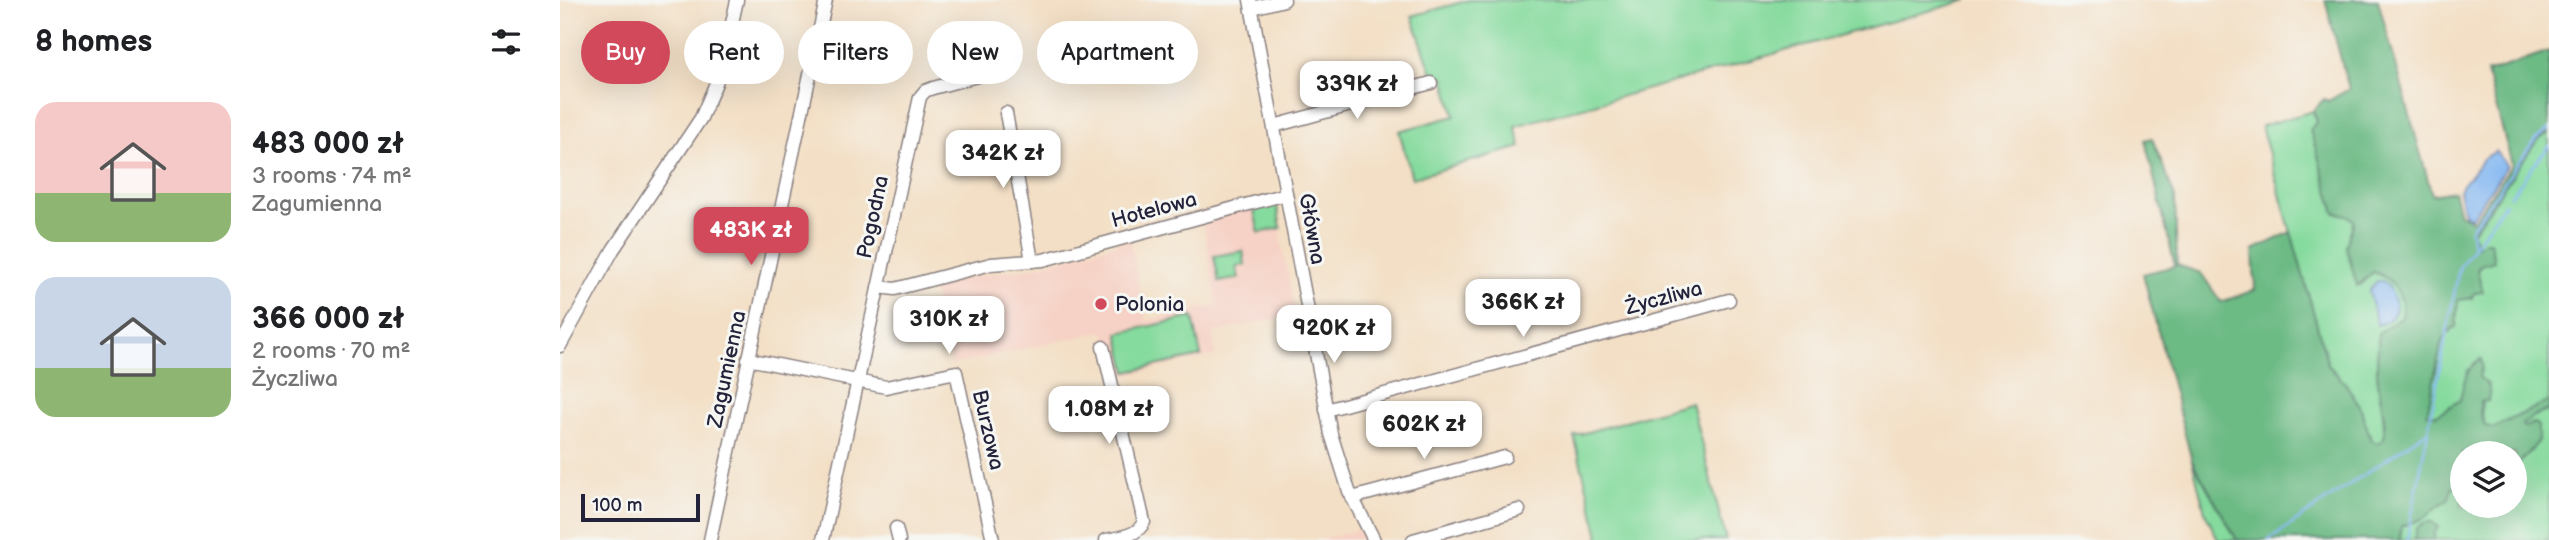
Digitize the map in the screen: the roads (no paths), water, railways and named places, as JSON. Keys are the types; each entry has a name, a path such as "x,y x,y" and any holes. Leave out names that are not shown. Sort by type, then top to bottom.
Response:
{"street":[{"path":"560,346 612,250 701,118 716,83 737,0"},
{"name":"Zagumienna","path":"710,540 826,0"},
{"path":"1251,4 1284,0"},
{"name":"Główna","path":"1251,4 1335,451 1352,498 1374,540"},
{"path":"1274,126 1431,83"},
{"name":"Pogodna","path":"822,540 920,97 925,91 948,84"},
{"path":"1006,113 1032,261"},
{"name":"Hotelowa","path":"877,287 895,289 991,264 1043,260 1286,194"},
{"name":"Życzliwa","path":"1326,410 1730,300"},
{"path":"1103,347 1144,522 1140,530 1132,534 1106,540"},
{"name":"Burzowa","path":"748,359 886,387 956,372 993,540"},
{"path":"1352,498 1505,457"},
{"path":"1413,540 1519,510"}],"water":[{"path":"2496,151 2507,166 2471,218 2464,214 2459,190 2483,159"},
{"path":"2377,281 2383,281 2388,287 2396,306 2391,317 2377,325 2369,290"}],"waterway":[{"path":"2473,248 2471,229 2535,140 2549,129"},
{"path":"2510,196 2549,146"},
{"path":"2407,540 2459,268 2505,203"},
{"path":"2269,540 2427,431"}],"place":[{"name":"Polonia","path":"1101,304"}]}
